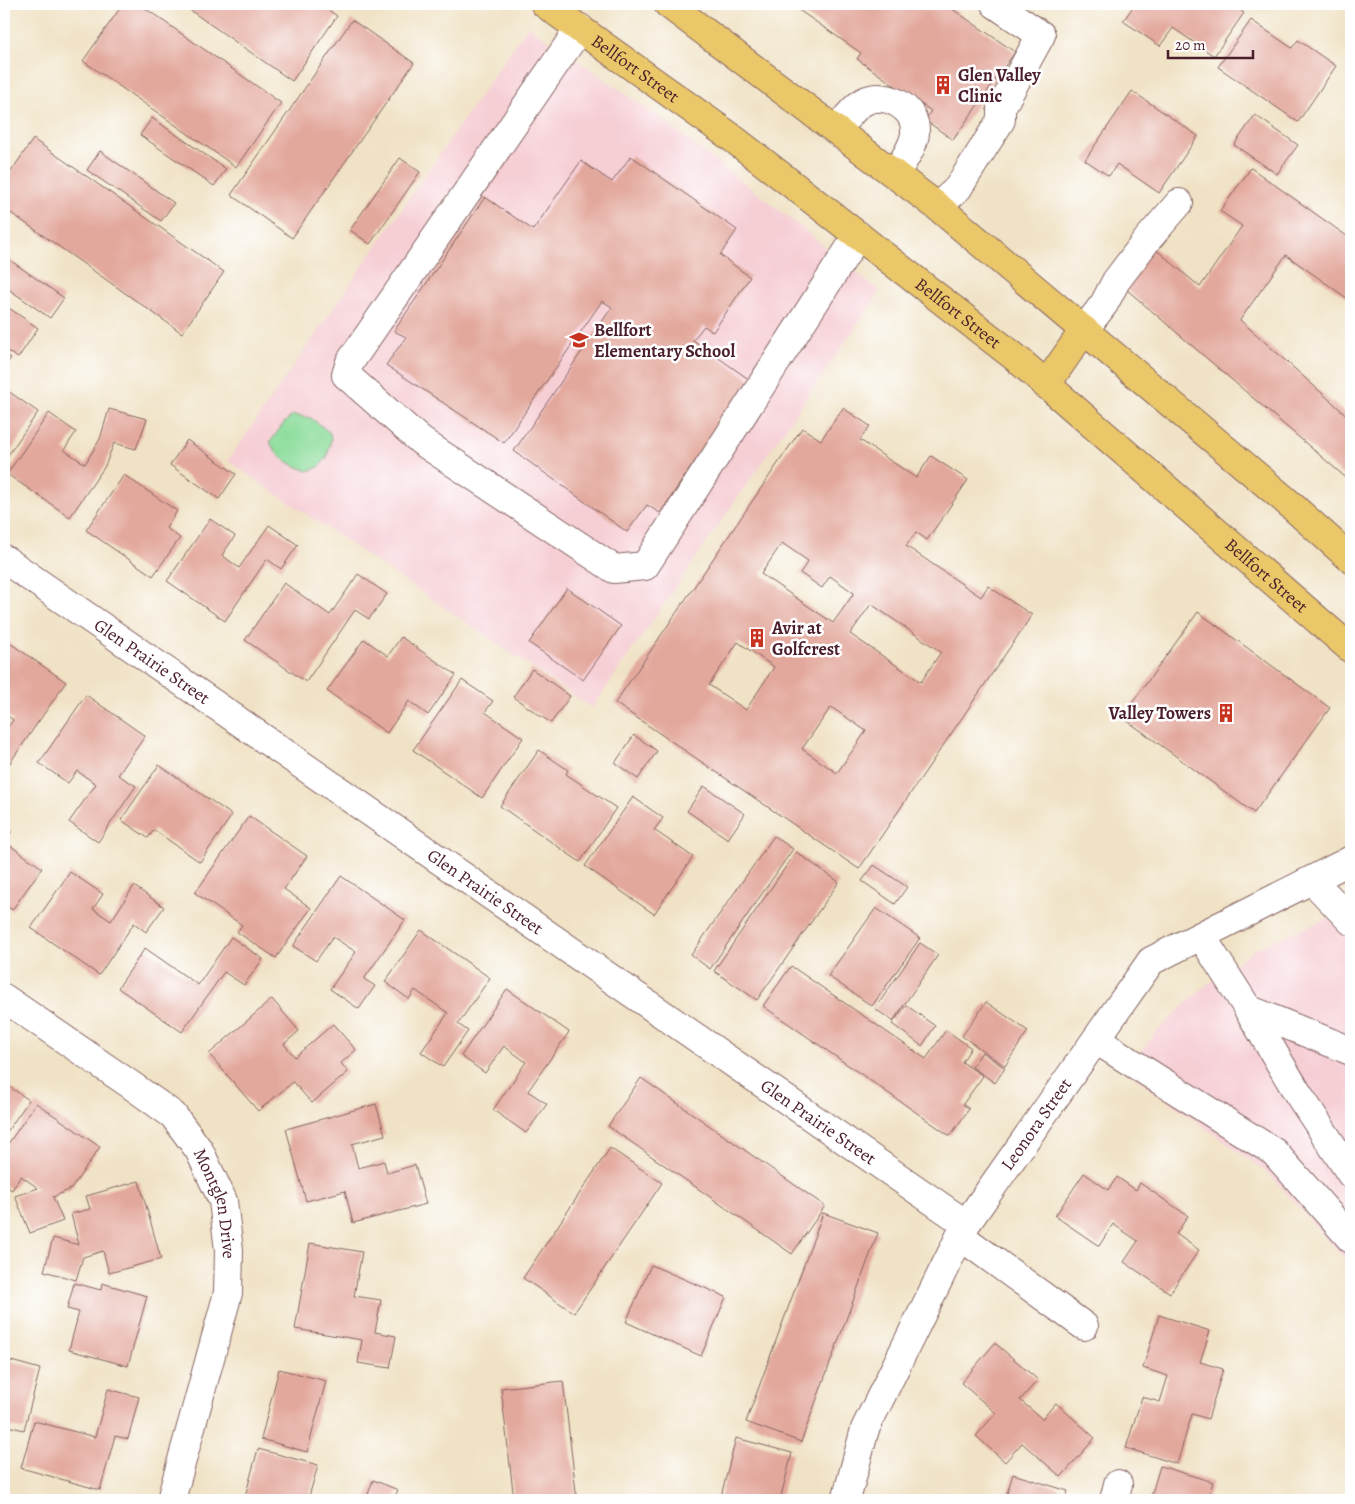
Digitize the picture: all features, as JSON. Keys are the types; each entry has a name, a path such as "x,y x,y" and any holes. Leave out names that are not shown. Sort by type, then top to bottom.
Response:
{"main road":[{"name":"Bellfort Street","path":"545,4 732,137 1016,358 1351,649"},
{"path":"668,4 938,207 1284,499 1351,558"},
{"path":"1046,385 1084,330"}],"street":[{"path":"938,207 958,188 1001,120 1001,108 1041,35 995,4"},
{"path":"580,28 350,362 346,375 421,441 614,569 645,566 827,286 858,235"},
{"path":"837,130 852,110 864,102 881,97 901,104 912,117 915,133 909,150 894,174"},
{"path":"1084,330 1104,304 1116,281 1147,240 1179,203"},
{"name":"Glen Prairie Street","path":"4,559 963,1230 1084,1326"},
{"name":"Leonora Street","path":"846,1500 865,1429 963,1230 1151,961 1202,937 1351,860"},
{"path":"1312,880 1351,921"},
{"path":"1202,937 1248,1009 1297,1092 1351,1174"},
{"name":"Montglen Drive","path":"4,998 173,1115 199,1150 223,1201 229,1250 228,1293 171,1500"},
{"path":"1248,1009 1351,1051"},
{"path":"1096,1040 1274,1152 1351,1239"}],"shaded area":[{"name":"Bellfort Elementary School","path":"528,26 663,120 797,224 880,292 592,708 228,461"},
{"path":"1351,909 1351,1266 1270,1175 1127,1071 1155,1033 1203,988 1258,947"}],"green space":[{"path":"293,415 311,418 330,433 331,440 327,457 319,467 308,471 291,463 281,457 270,442 284,423"}],"building":[{"path":"123,4 139,4 281,103 236,167 83,61"},
{"path":"181,4 320,4 337,16 292,81"},
{"name":"Glen Valley Clinic","path":"790,4 945,4 1015,52 953,140 925,120 931,111 857,59 861,53"},
{"path":"1135,4 1231,4 1244,13 1214,56 1173,28 1160,46 1123,21"},
{"path":"352,20 414,63 292,238 231,195"},
{"path":"1251,20 1292,48 1298,40 1336,66 1298,122 1218,67"},
{"path":"1132,91 1198,136 1159,193 1117,164 1109,176 1085,160"},
{"path":"1255,115 1298,145 1277,174 1234,145"},
{"path":"152,118 226,169 214,186 140,135"},
{"path":"33,139 224,272 182,333 4,208 4,182"},
{"path":"100,151 174,203 161,221 87,170"},
{"path":"631,156 737,230 720,255 750,277 713,332 704,326 693,340 750,380 660,513 647,505 627,532 514,451 612,307 602,301 504,443 386,365 406,337 394,331 485,197 533,230 581,161 612,182"},
{"path":"400,158 420,172 370,244 350,230"},
{"path":"1251,168 1351,239 1351,301 1286,255 1240,320 1351,419 1351,482 1119,283 1152,246 1200,287 1242,226 1220,211"},
{"path":"4,256 64,298 50,318 4,286"},
{"path":"6,306 38,328 18,358 4,349 4,309"},
{"path":"4,354 11,358 4,368"},
{"path":"8,391 38,412 4,461 4,398"},
{"name":"Avir at Golfcrest","path":"843,408 870,426 860,440 916,478 931,456 968,480 927,540 916,532 906,546 981,597 988,586 1032,615 859,869 615,703 802,428 821,440","holes":["782,543 808,561 800,573 822,588 830,576 854,593 833,623 761,574","871,604 941,652 921,682 850,634","738,642 774,667 746,710 709,685","831,707 866,731 837,773 802,749"]},
{"path":"109,409 147,419 136,449 114,443 105,466 70,517 7,474 49,413 76,432 64,450 85,464 100,439"},
{"path":"187,440 236,474 219,499 170,465"},
{"path":"124,475 177,511 166,528 180,538 153,576 86,530"},
{"path":"210,519 235,536 222,555 239,568 269,525 298,545 281,569 267,559 225,621 167,581"},
{"path":"358,574 387,594 369,619 355,610 306,682 245,640 284,583 330,615"},
{"path":"567,588 621,626 583,680 529,643"},
{"name":"Valley Towers","path":"1198,612 1330,708 1254,813 1122,717"},
{"path":"401,637 456,675 428,715 409,701 387,733 327,691 364,639 388,656"},
{"path":"4,639 66,682 7,767 4,764 4,733 13,720 4,713"},
{"path":"532,669 570,696 551,723 513,697"},
{"path":"462,680 493,701 485,712 523,738 482,798 413,750"},
{"path":"86,695 145,736 118,775 136,786 98,842 69,822 96,784 77,771 68,783 39,763"},
{"path":"634,735 657,751 638,779 615,763"},
{"path":"539,750 568,770 566,774 616,808 580,862 500,806"},
{"path":"159,765 232,815 200,862 154,830 148,838 121,820"},
{"path":"704,786 745,814 728,839 687,811"},
{"path":"633,797 663,818 654,830 693,857 654,914 585,866"},
{"path":"249,816 307,856 284,889 311,908 276,958 237,932 242,925 195,893"},
{"path":"4,827 11,832 5,842 42,868 12,910 4,904"},
{"path":"774,836 793,849 710,969 691,955"},
{"path":"796,852 839,882 757,1000 714,971"},
{"path":"874,865 907,887 895,904 862,881"},
{"path":"70,872 103,894 93,909 111,921 134,886 164,907 146,932 134,923 99,975 31,928"},
{"path":"341,876 405,920 364,979 375,986 359,1009 330,989 356,952 333,937 316,961 293,946"},
{"path":"876,908 920,938 872,1006 828,976"},
{"path":"421,930 490,978 458,1024 468,1031 443,1067 421,1052 448,1013 415,990 409,999 385,982"},
{"path":"231,937 263,959 244,985 224,972 182,1032 118,988 145,948 198,985"},
{"path":"920,943 938,955 893,1021 875,1009"},
{"path":"791,966 926,1059 946,1030 971,1048 962,1062 983,1076 963,1104 969,1109 950,1136 763,1006"},
{"path":"507,989 569,1032 528,1091 547,1104 526,1133 493,1110 526,1062 504,1046 485,1073 461,1056"},
{"path":"272,999 299,1031 284,1044 295,1057 333,1024 356,1050 341,1063 348,1072 312,1103 293,1082 258,1111 209,1054"},
{"path":"986,1002 1028,1031 1005,1066 962,1036"},
{"path":"906,1005 935,1026 922,1046 892,1024"},
{"path":"982,1052 1005,1068 995,1083 972,1067"},
{"path":"641,1078 825,1206 792,1254 608,1126"},
{"path":"4,1083 29,1100 4,1136"},
{"path":"36,1103 100,1147 71,1189 53,1197 63,1221 30,1233 15,1196 38,1188 21,1176 12,1190 4,1185 4,1150"},
{"path":"376,1104 385,1135 352,1144 358,1168 384,1161 387,1173 415,1165 426,1204 353,1223 345,1191 306,1201 286,1129"},
{"path":"610,1148 662,1183 574,1313 523,1278"},
{"path":"1084,1173 1108,1190 1117,1177 1136,1190 1140,1183 1188,1216 1176,1234 1199,1250 1170,1293 1124,1262 1138,1241 1113,1224 1099,1246 1055,1216"},
{"path":"139,1181 161,1259 109,1273 103,1251 83,1257 76,1280 44,1271 53,1238 79,1245 71,1214 90,1209 86,1196"},
{"path":"823,1213 878,1233 801,1442 746,1422"},
{"path":"310,1243 362,1252 354,1296 381,1300 375,1332 396,1336 390,1368 358,1363 362,1340 295,1329"},
{"path":"651,1265 726,1297 701,1356 626,1322"},
{"path":"74,1283 101,1290 102,1283 147,1296 128,1366 69,1350 79,1312 67,1309"},
{"path":"1159,1315 1210,1331 1200,1362 1223,1369 1208,1419 1192,1414 1177,1464 1126,1448 1142,1397 1160,1402 1168,1376 1143,1368"},
{"path":"995,1343 1038,1380 1020,1400 1042,1419 1056,1403 1095,1438 1061,1477 1022,1443 1005,1462 976,1436 996,1413 961,1383"},
{"path":"4,1359 40,1369 24,1430 4,1425"},
{"path":"279,1369 326,1381 307,1452 261,1439"},
{"path":"563,1381 577,1500 514,1500 501,1388"},
{"path":"108,1389 139,1397 128,1439 115,1436 100,1490 21,1468 34,1421 95,1437"},
{"path":"736,1438 792,1453 780,1500 720,1500"},
{"path":"258,1449 318,1465 308,1500 244,1500"},
{"path":"1160,1466 1213,1482 1207,1500 1150,1500"},
{"path":"1013,1474 1068,1491 1065,1500 1005,1500"},
{"path":"373,1480 398,1490 393,1500 366,1500"}],"place":[{"name":"Glen Valley Clinic","path":"943,85"},
{"name":"Bellfort Elementary School","path":"579,340"},
{"name":"Avir at Golfcrest","path":"757,638"},
{"name":"Valley Towers","path":"1226,713"}]}
